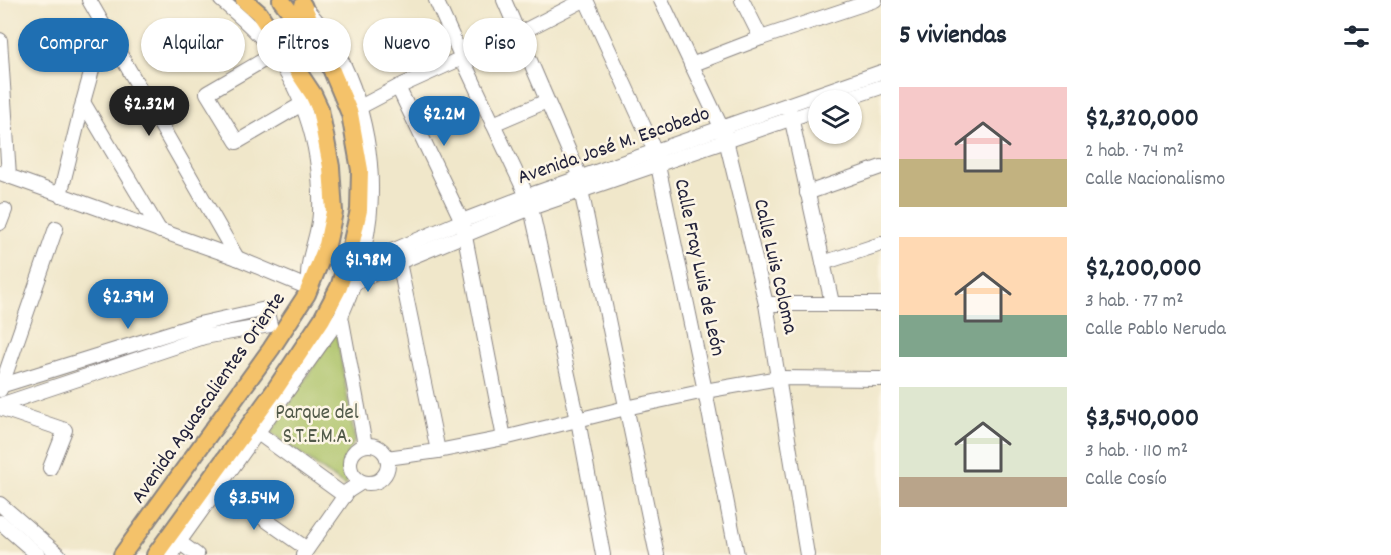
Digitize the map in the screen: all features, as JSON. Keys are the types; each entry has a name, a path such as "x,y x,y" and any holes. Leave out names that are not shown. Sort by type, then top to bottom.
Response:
{"main road":[{"name":"Avenida Aguascalientes Oriente","path":"122,555 272,349 309,288 327,245 334,212 331,167 312,102 259,13 244,0"},
{"path":"281,0 295,18"},
{"path":"300,2 307,18"},
{"path":"288,72 312,102"},
{"path":"155,555 274,391 339,287 359,210 360,170 350,114 331,72"},
{"path":"360,190 371,176"},
{"path":"320,186 334,212"},
{"path":"360,190 369,222"},
{"path":"274,391 299,375"}],"street":[{"path":"89,0 99,18"},
{"path":"221,0 257,34"},
{"path":"436,0 529,202 578,420 603,555"},
{"path":"504,0 511,18"},
{"path":"537,24 585,0"},
{"name":"Calle Fray Luis de León","path":"585,0 657,158 737,555"},
{"name":"Calle Luis Coloma","path":"661,0 724,135 766,304 807,555"},
{"path":"742,0 761,38"},
{"path":"691,65 761,38 875,0"},
{"path":"196,555 176,549 341,316 362,260 371,204 371,176 360,107 346,69 333,44 319,23 300,2"},
{"path":"0,40 5,175 237,258 309,288"},
{"path":"360,107 462,58"},
{"path":"257,67 207,93 237,142 312,102 320,186 320,215 309,264 307,279 309,288"},
{"path":"129,70 237,258"},
{"path":"60,195 91,72"},
{"path":"535,72 581,184 657,555"},
{"name":"Avenida José M. Escobedo","path":"362,260 373,260 462,221 529,202 790,112 881,72"},
{"path":"398,87 462,221 504,438"},
{"path":"862,93 881,87"},
{"path":"493,124 548,101"},
{"path":"83,102 160,231"},
{"name":"Avenida José M. Escobedo","path":"790,112 808,110"},
{"path":"790,112 832,303"},
{"path":"807,194 881,167"},
{"name":"Avenida José M. Escobedo","path":"355,283 399,262 465,236 529,202"},
{"path":"0,224 5,210"},
{"path":"0,387 56,228"},
{"path":"823,263 881,244"},
{"path":"399,262 438,451"},
{"path":"766,304 881,304"},
{"path":"341,316 365,445"},
{"path":"0,387 202,331 0,406"},
{"path":"387,458 504,438 626,408 779,378 881,379"},
{"path":"0,406 65,430 50,468"},
{"path":"258,433 346,494"},
{"path":"346,494 351,473 351,455 359,447 376,446 387,458 388,468 382,478 373,483 363,482 351,473"},
{"path":"219,487 305,552 346,494 363,482"},
{"path":"0,504 59,555"},
{"path":"0,522 38,555"}],"green space":[{"name":"Parque del S.T.E.M.A.","path":"336,331 355,440 342,469 348,481 345,486 271,433"}]}
